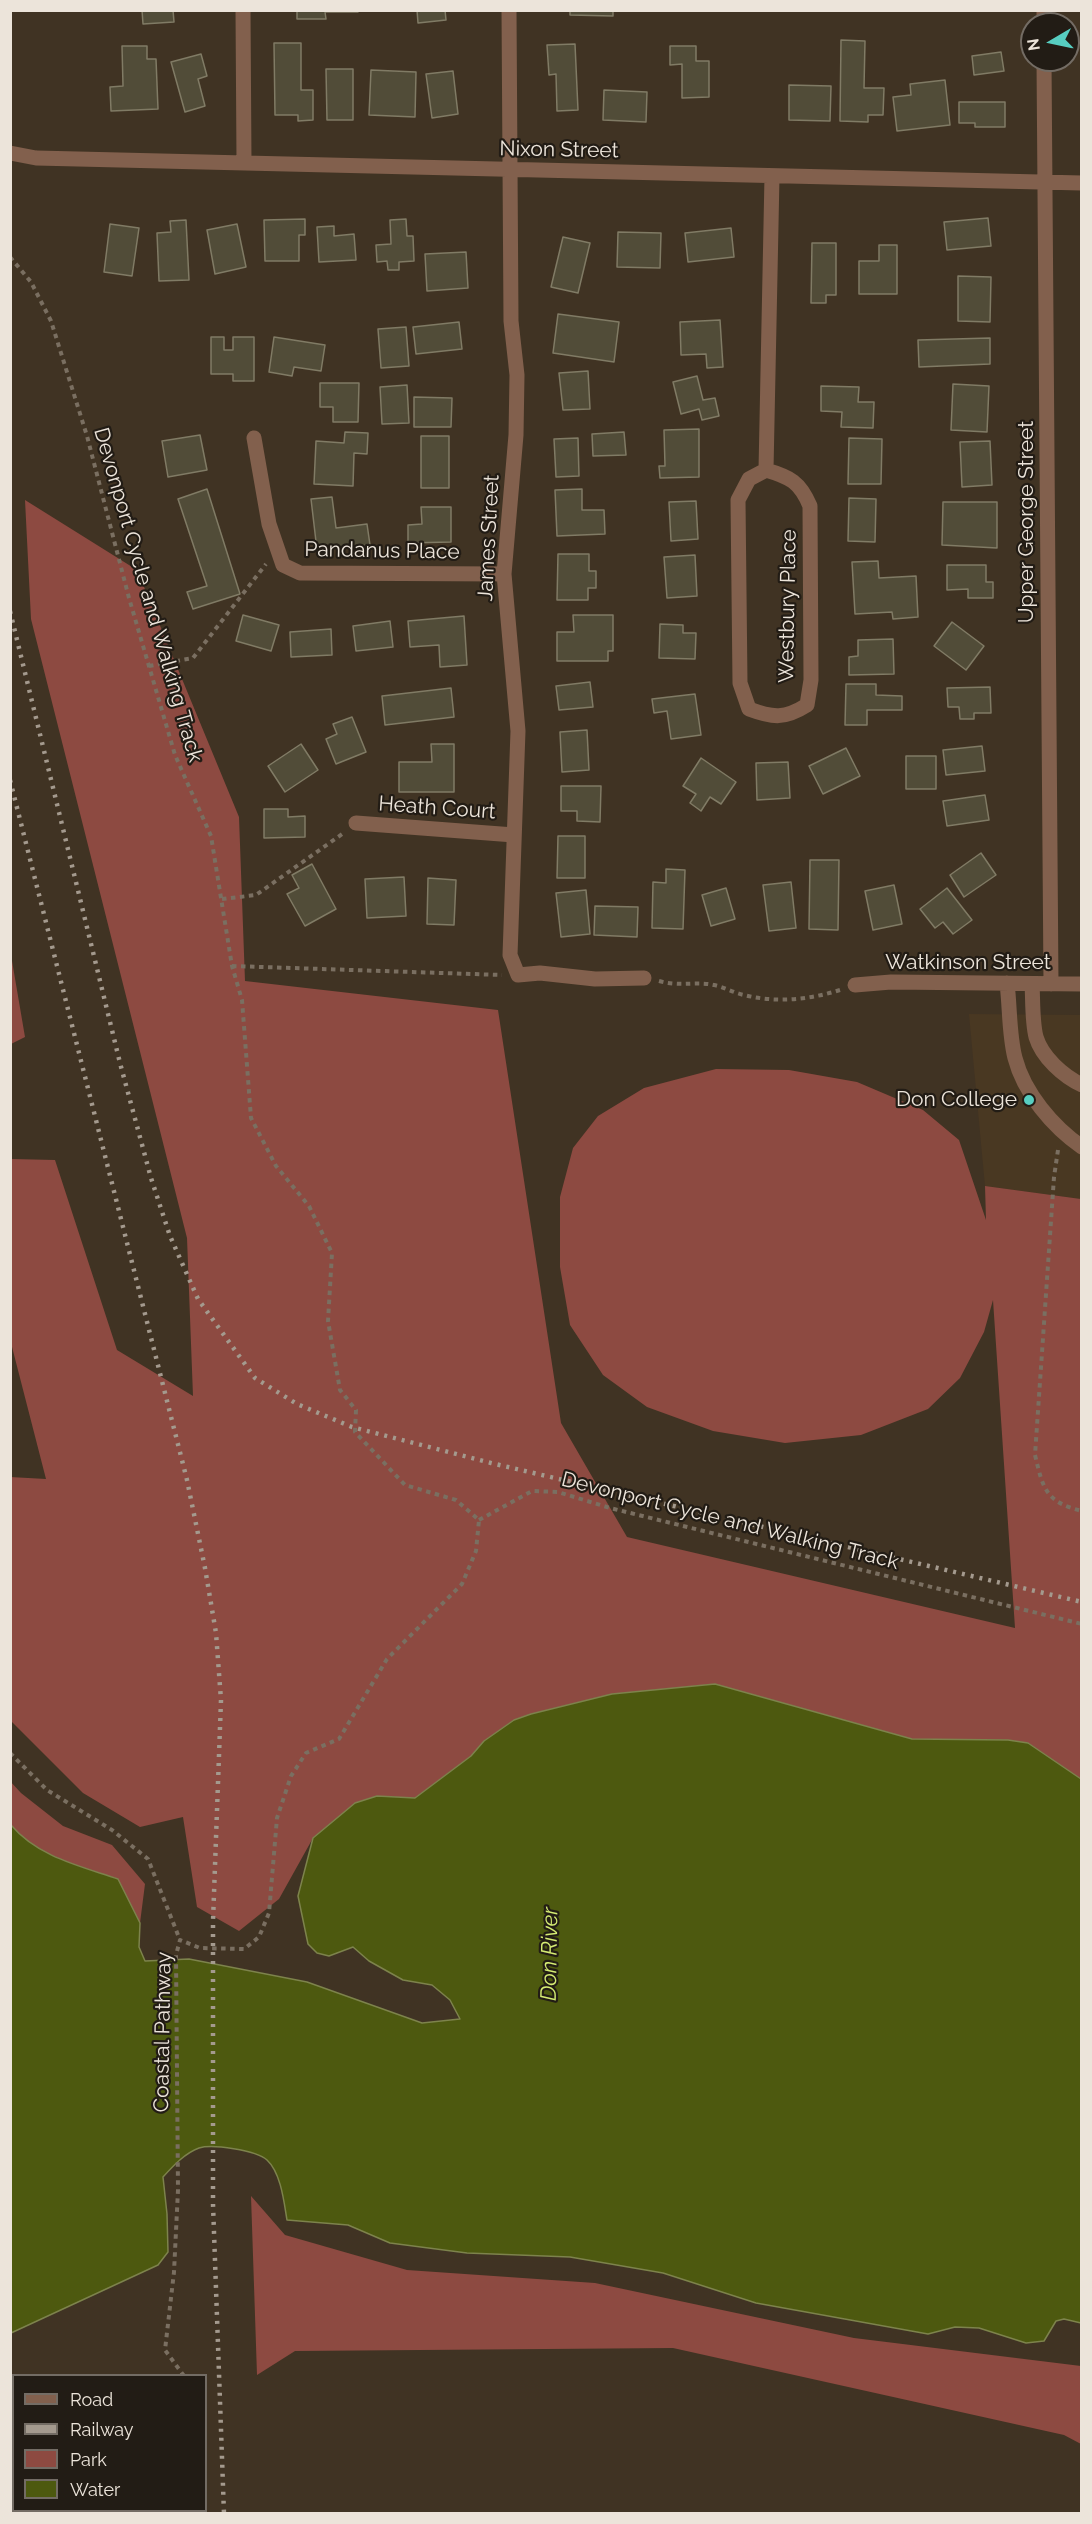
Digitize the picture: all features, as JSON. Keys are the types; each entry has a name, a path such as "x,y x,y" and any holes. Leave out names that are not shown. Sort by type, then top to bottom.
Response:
{"street":[{"path":"243,10 244,162"},
{"name":"James Street","path":"509,10 511,321 517,375 516,435 504,574 518,732 518,784 510,955 518,975"},
{"name":"Upper George Street","path":"1044,72 1051,984"},
{"name":"Nixon Street","path":"10,153 36,158 1082,183"},
{"path":"766,470 772,176"},
{"name":"Pandanus Place","path":"254,438 269,524 283,565 300,573 504,574"},
{"name":"Westbury Place","path":"766,470 789,477 804,490 810,506 811,680 807,705 793,714 769,716 749,709 740,683 738,500 749,480 766,470"},
{"name":"Heath Court","path":"356,823 514,836"},
{"path":"518,975 540,973 595,979 644,978"},
{"name":"Watkinson Street","path":"855,986 891,982 1082,984"},
{"path":"1007,983 1015,1059 1040,1108 1061,1130 1082,1147"},
{"path":"1032,984 1036,1037 1050,1060 1070,1079 1082,1085"}],"path":[{"name":"Devonport Cycle and Walking Track","path":"10,257 31,282 51,321 87,436 175,755 211,836 232,966 242,1000 251,1118 276,1166 309,1206 332,1253 328,1321 340,1390 357,1410 355,1432 405,1485 456,1500 479,1520 532,1491 558,1492 610,1508 1082,1624"},
{"path":"149,666 193,658 276,550"},
{"path":"222,899 256,895 356,823"},
{"path":"232,966 518,975"},
{"path":"644,978 675,986 713,984 742,995 774,1001 831,993 855,986"},
{"path":"1061,1130 1054,1177 1035,1455 1043,1488 1064,1507 1082,1511"},
{"name":"Coastal Pathway","path":"183,2374 165,2350 174,2272 178,2190 176,1955 180,1940 200,1948 244,1949 259,1937 269,1913 277,1818 291,1776 306,1753 339,1739 387,1659 462,1584 476,1551 479,1520"},
{"path":"10,1753 47,1790 112,1830 148,1859 180,1940"}],"shaded area":[{"name":"Don College","path":"969,1014 1081,1015 1081,1199 985,1186"}],"green space":[{"path":"25,500 137,570 239,817 245,981 498,1010 561,1423 627,1537 1015,1628 993,1300 984,1332 960,1378 928,1409 861,1435 785,1443 713,1431 647,1407 603,1375 570,1325 560,1267 560,1197 573,1148 598,1116 644,1088 716,1069 789,1070 857,1082 923,1110 959,1140 986,1220 985,1186 1081,1199 1081,1779 1028,1743 1008,1740 912,1739 715,1684 612,1694 514,1720 484,1741 471,1756 415,1798 377,1796 313,1838 279,1899 239,1931 197,1907 183,1817 140,1827 83,1793 11,1721 10,1477 46,1479 11,1343 11,1159 55,1160 117,1350 193,1396 187,1238 31,619"},
{"path":"11,955 25,1037 10,1044"},
{"path":"10,1781 21,1793 63,1826 112,1845 145,1884 140,1923 118,1879 47,1853 22,1836 11,1825"},
{"path":"251,2196 285,2235 407,2270 595,2283 854,2338 1081,2366 1081,2444 1064,2435 673,2348 295,2351 257,2375"}],"water":[{"name":"Don River","path":"715,1684 912,1739 1008,1740 1028,1743 1081,1779 1081,2323 1064,2319 1056,2321 1044,2341 1026,2343 979,2328 955,2327 928,2334 756,2303 663,2273 570,2257 467,2253 390,2243 348,2225 287,2220 279,2180 267,2160 254,2153 205,2147 189,2153 163,2177 168,2252 158,2265 11,2333 11,1825 22,1836 47,1853 118,1879 140,1923 139,1947 145,1961 189,1959 307,1982 422,2023 460,2019 450,2000 432,1985 403,1980 369,1961 353,1947 329,1956 317,1953 308,1944 298,1896 313,1838 355,1803 377,1796 415,1798 471,1756 484,1741 514,1720 612,1694"}],"building":[{"path":"142,10 173,10 174,22 143,24"},
{"path":"297,10 358,10 358,12 325,12 326,19 297,19"},
{"path":"417,10 445,10 446,20 418,23"},
{"path":"570,10 613,10 613,16 570,15"},
{"path":"841,40 865,41 864,88 884,88 883,115 868,115 868,122 840,121"},
{"path":"274,43 301,43 301,90 313,90 313,120 298,121 298,115 275,115"},
{"path":"575,44 578,110 557,111 556,74 549,75 547,45"},
{"path":"122,46 147,46 147,59 156,59 158,109 111,111 110,87 123,86"},
{"path":"670,46 696,46 696,61 709,61 709,97 682,98 682,64 670,65"},
{"path":"1001,52 1004,71 974,75 972,56"},
{"path":"201,54 207,76 198,79 205,106 185,112 171,62"},
{"path":"326,69 353,69 353,120 327,120"},
{"path":"371,70 416,72 415,117 369,115"},
{"path":"453,71 458,114 432,118 426,74"},
{"path":"945,80 950,125 897,131 893,97 911,95 910,84"},
{"path":"789,85 831,86 830,121 789,120"},
{"path":"604,90 647,92 646,122 603,120"},
{"path":"959,102 1005,102 1005,127 975,127 975,123 959,123"},
{"path":"988,218 991,246 947,250 944,222"},
{"path":"305,219 305,235 299,235 299,261 265,261 264,220"},
{"path":"406,219 407,236 413,236 414,261 399,262 399,270 388,270 387,261 377,262 376,245 391,244 390,220"},
{"path":"186,220 189,280 159,281 157,233 171,232 170,221"},
{"path":"110,224 139,228 132,276 104,272"},
{"path":"237,224 246,267 215,274 207,230"},
{"path":"334,226 334,236 354,234 356,260 319,262 317,227"},
{"path":"731,228 734,257 688,262 685,233"},
{"path":"618,232 661,233 660,268 617,267"},
{"path":"563,237 590,243 578,293 551,287"},
{"path":"812,243 836,243 836,295 826,295 826,303 811,303"},
{"path":"879,245 897,245 897,294 859,294 859,261 879,261"},
{"path":"466,252 468,288 427,291 425,254"},
{"path":"958,276 991,277 990,322 958,321"},
{"path":"558,314 619,322 614,362 553,353"},
{"path":"720,320 723,367 707,368 706,354 681,355 680,322"},
{"path":"459,322 462,349 416,354 413,327"},
{"path":"406,327 409,366 381,368 378,329"},
{"path":"211,337 224,337 224,350 233,350 233,337 254,337 254,381 233,381 233,374 211,374"},
{"path":"274,337 325,345 321,371 294,367 292,376 269,372"},
{"path":"990,338 990,364 919,367 918,340"},
{"path":"588,371 590,409 563,410 559,373"},
{"path":"697,376 703,400 715,398 719,416 702,420 699,409 681,414 673,382"},
{"path":"320,383 359,383 358,422 333,422 333,407 320,407"},
{"path":"953,384 989,386 987,432 951,430"},
{"path":"407,385 409,423 382,424 380,387"},
{"path":"821,386 859,387 858,402 874,402 873,428 841,427 842,412 821,411"},
{"path":"414,397 452,398 451,427 414,427"},
{"path":"699,429 699,477 660,478 659,466 665,466 664,430"},
{"path":"345,432 368,433 367,454 354,453 353,486 314,484 316,441 344,443"},
{"path":"624,432 626,455 593,456 592,434"},
{"path":"200,435 207,470 168,477 162,441"},
{"path":"421,436 449,436 449,488 421,488"},
{"path":"578,438 579,476 556,477 554,439"},
{"path":"849,438 882,439 881,484 848,484"},
{"path":"990,441 992,485 962,487 960,442"},
{"path":"207,489 240,594 193,609 187,592 207,586 178,499"},
{"path":"582,489 582,510 604,510 605,534 557,536 555,490"},
{"path":"332,497 336,528 367,524 370,545 317,550 311,499"},
{"path":"849,498 876,499 875,542 848,541"},
{"path":"696,501 698,539 671,541 669,502"},
{"path":"943,502 997,502 997,548 942,545"},
{"path":"421,507 451,507 451,542 408,543 408,525 422,524"},
{"path":"558,554 589,554 589,571 596,571 596,588 588,588 588,600 557,600"},
{"path":"695,555 697,596 667,598 664,557"},
{"path":"878,561 879,578 916,576 918,617 893,619 892,612 855,614 852,562"},
{"path":"947,565 986,565 986,582 993,582 993,598 968,598 968,589 947,590"},
{"path":"243,615 279,625 271,651 236,641"},
{"path":"573,615 613,615 613,651 608,651 608,661 557,661 557,632 574,632"},
{"path":"464,616 467,665 440,667 439,645 410,647 408,621"},
{"path":"390,621 393,647 356,651 353,626"},
{"path":"952,622 984,646 966,670 934,646"},
{"path":"660,624 683,625 683,633 696,633 695,659 659,658"},
{"path":"331,629 332,655 291,657 290,632"},
{"path":"893,639 894,674 849,675 849,657 858,656 858,640"},
{"path":"590,682 593,707 559,710 556,686"},
{"path":"846,684 876,684 876,695 902,696 902,710 867,710 867,725 845,725"},
{"path":"990,687 991,713 974,713 974,719 960,719 959,707 948,707 947,688"},
{"path":"451,688 454,717 385,725 382,696"},
{"path":"695,694 701,735 671,739 667,711 654,713 652,699"},
{"path":"352,717 366,752 336,764 326,739 337,734 333,724"},
{"path":"587,730 589,770 562,772 560,732"},
{"path":"301,744 318,770 285,792 268,766"},
{"path":"431,744 454,744 454,792 399,792 399,762 432,762"},
{"path":"982,746 985,771 946,775 943,750"},
{"path":"846,748 860,776 823,794 809,766"},
{"path":"906,756 936,756 936,789 906,789"},
{"path":"701,758 736,782 721,804 710,797 701,811 690,803 696,794 683,786"},
{"path":"788,762 790,798 757,800 756,763"},
{"path":"561,786 601,786 600,822 577,821 577,811 561,811"},
{"path":"985,795 989,820 947,826 943,801"},
{"path":"264,809 288,809 288,817 305,816 305,837 264,838"},
{"path":"558,836 585,836 585,878 557,878"},
{"path":"981,853 996,875 964,897 950,875"},
{"path":"810,860 839,860 838,930 809,929"},
{"path":"312,864 336,909 305,926 287,894 299,888 292,875"},
{"path":"666,869 685,870 683,929 652,928 653,882 666,883"},
{"path":"404,877 406,916 367,918 365,879"},
{"path":"428,878 456,880 454,925 427,924"},
{"path":"791,882 796,928 769,931 763,885"},
{"path":"894,885 902,924 873,930 865,891"},
{"path":"726,888 735,919 711,926 702,895"},
{"path":"947,888 972,920 953,934 943,922 935,928 920,909"},
{"path":"586,890 590,934 561,937 556,893"},
{"path":"595,906 638,907 637,937 594,935"},
{"path":"12,2476 14,2512 10,2514 10,2477"}],"railway":[{"path":"10,611 120,1063 151,1178 170,1236 198,1299 255,1378 297,1404 352,1427 491,1463 1082,1602"},
{"path":"10,780 187,1480 216,1633 221,1700 213,1921 213,2204 224,2514"}],"place":[{"name":"Don College","path":"1029,1100"}]}
